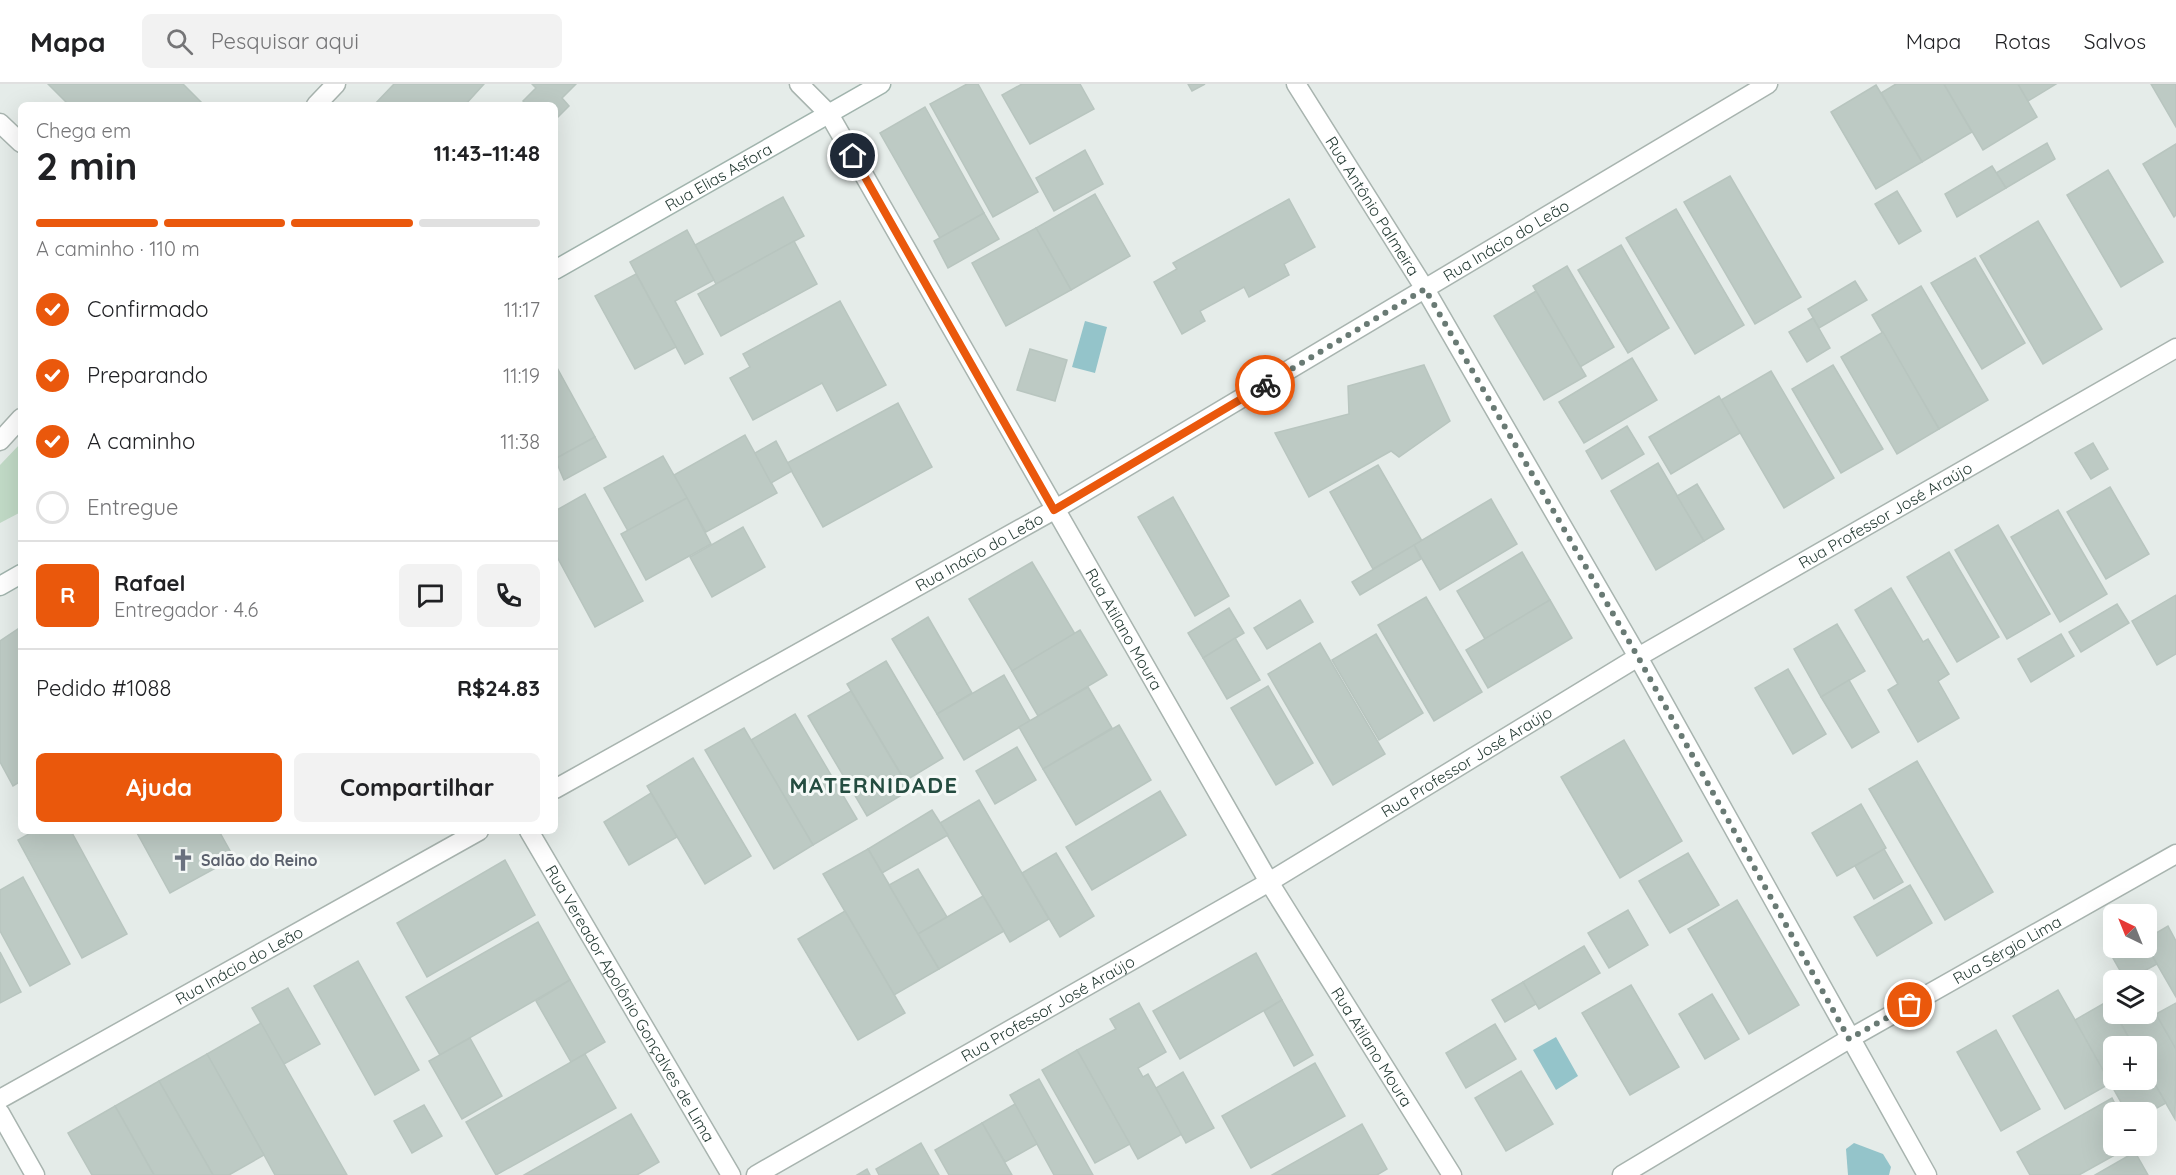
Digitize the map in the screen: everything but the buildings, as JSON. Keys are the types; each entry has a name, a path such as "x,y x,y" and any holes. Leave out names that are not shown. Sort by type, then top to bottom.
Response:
{"street":[{"path":"319,102 336,84"},
{"name":"Rua Atilano Moura","path":"799,84 829,114 1269,882 1452,1175"},
{"name":"Rua Elias Asfora","path":"558,268 881,84"},
{"name":"Rua Antônio Palmeira","path":"1296,84 1425,289 1638,657 1849,1039 1927,1175"},
{"name":"Rua Inácio do Leão","path":"558,787 1054,510 1768,84"},
{"path":"0,123 18,139"},
{"name":"Rua Professor José Araújo","path":"756,1175 1269,882 1638,657 2176,348"},
{"path":"0,441 18,421"},
{"path":"0,586 18,576"},
{"name":"Rua Inácio do Leão","path":"0,1099 474,834"},
{"name":"Rua Vereador Apolônio Gonçalves de Lima","path":"531,834 731,1175"},
{"name":"Rua Sérgio Lima","path":"1622,1175 1849,1039 2176,854"},
{"path":"0,1113 35,1175"}],"green space":[{"path":"18,446 18,514 0,523 0,465"}],"water":[{"path":"1085,321 1107,327 1095,373 1072,367"},
{"path":"1556,1037 1578,1076 1556,1090 1533,1050"},
{"path":"1854,1143 1883,1154 1891,1167 1889,1175 1848,1175 1846,1149"}],"way so far":[{"path":"1265,385 1425,289 1638,657 1849,1039 1910,1005"}],"place":[{"name":"Salão do Reino","path":"183,860"}],"district":[{"name":"MATERNIDADE","path":"874,785"}],"route":[{"path":"853,156 1054,510 1265,385"}]}
